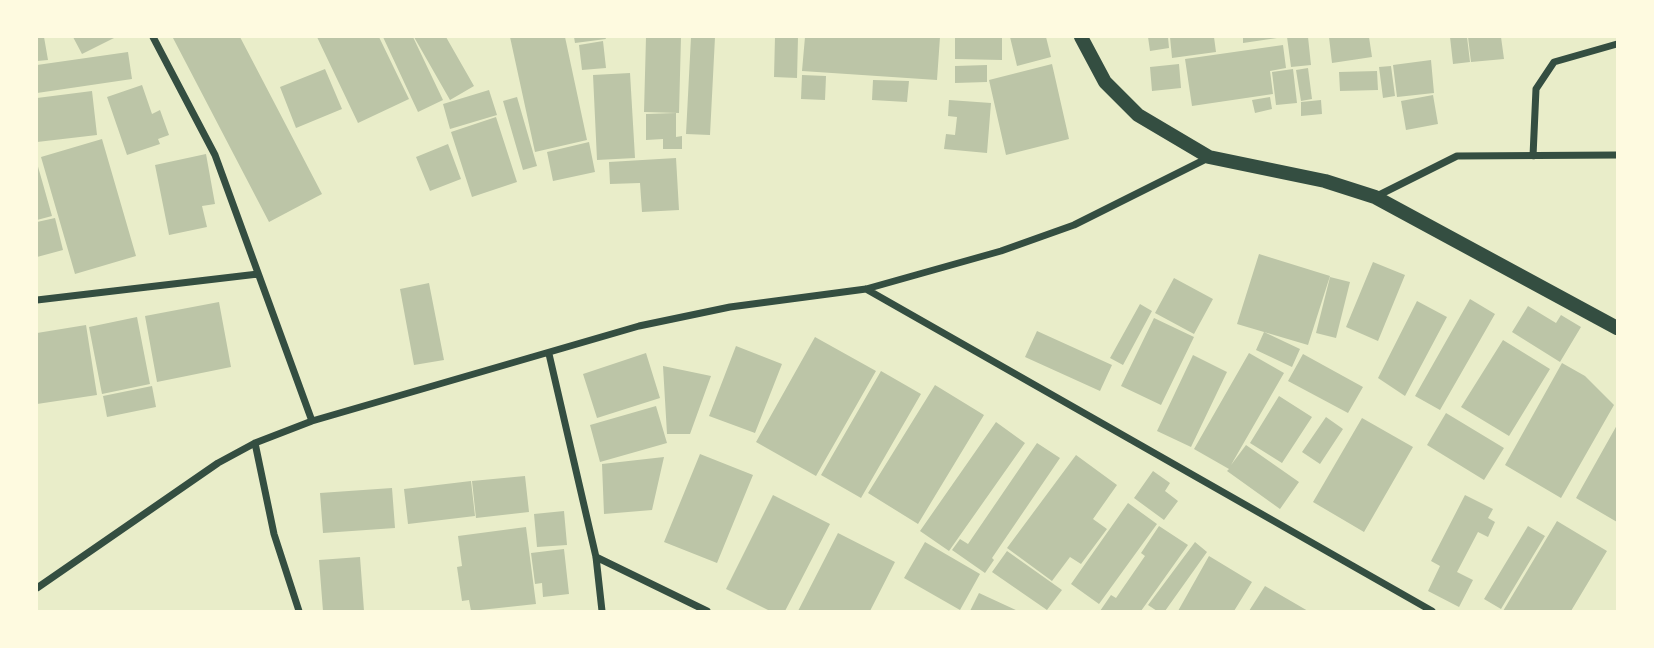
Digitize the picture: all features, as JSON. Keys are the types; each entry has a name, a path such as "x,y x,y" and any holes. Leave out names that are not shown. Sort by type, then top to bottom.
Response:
{"main road":[{"path":"1081,37 1105,82 1138,115 1209,157 1325,181 1375,197 1617,328"}],"street":[{"path":"153,37 215,155 312,421"},
{"path":"1533,156 1536,89 1554,62 1617,44"},
{"path":"1375,197 1457,156 1617,155"},
{"path":"37,588 218,463 255,443 312,421 639,326 730,307 866,289 1001,251 1074,226 1209,157"},
{"path":"37,300 258,274"},
{"path":"866,289 1432,611"},
{"path":"549,354 596,557 602,611"},
{"path":"255,443 274,534 299,611"},
{"path":"596,557 707,611"}],"building":[{"path":"37,37 44,37 48,60 37,61"},
{"path":"73,37 116,37 82,54"},
{"path":"240,37 322,194 269,222 173,38"},
{"path":"317,37 379,37 409,99 358,123"},
{"path":"383,37 413,37 443,100 418,112"},
{"path":"414,37 446,37 474,86 450,100"},
{"path":"510,37 565,37 587,140 535,152"},
{"path":"574,37 605,37 606,39 575,43"},
{"path":"646,37 681,37 679,113 644,112"},
{"path":"691,37 715,37 710,135 686,134"},
{"path":"775,37 798,37 797,78 774,77"},
{"path":"805,37 940,37 937,80 802,71"},
{"path":"955,37 1002,37 1002,60 955,59"},
{"path":"1010,37 1046,37 1051,57 1017,66"},
{"path":"1148,37 1168,37 1169,48 1150,51"},
{"path":"1170,37 1214,37 1216,52 1172,58"},
{"path":"1243,37 1277,37 1277,38 1243,43"},
{"path":"1287,37 1308,37 1311,65 1291,67"},
{"path":"1329,37 1369,37 1372,57 1332,63"},
{"path":"1450,37 1467,37 1470,62 1453,64"},
{"path":"1468,37 1501,37 1504,59 1471,62"},
{"path":"603,41 606,68 582,70 579,45"},
{"path":"1283,45 1286,68 1270,71 1273,94 1192,106 1185,59"},
{"path":"128,52 132,79 37,93 37,65"},
{"path":"1431,60 1434,93 1397,97 1393,65"},
{"path":"1052,64 1069,139 1006,155 989,80"},
{"path":"1179,64 1181,88 1152,91 1150,67"},
{"path":"987,65 987,82 955,83 955,66"},
{"path":"1391,66 1395,96 1383,98 1379,67"},
{"path":"1308,68 1312,99 1301,101 1296,70"},
{"path":"325,69 342,109 296,128 280,87"},
{"path":"1293,69 1297,103 1276,105 1272,72"},
{"path":"1377,71 1378,90 1340,91 1339,72"},
{"path":"630,73 635,158 597,160 593,75"},
{"path":"802,75 826,76 825,100 801,99"},
{"path":"873,80 909,81 907,102 872,100"},
{"path":"142,85 152,114 160,110 169,135 158,139 160,144 127,155 107,97"},
{"path":"489,90 497,115 450,129 443,104"},
{"path":"92,91 97,135 37,142 37,98"},
{"path":"1433,95 1438,124 1406,130 1401,101"},
{"path":"517,97 537,166 523,170 503,101"},
{"path":"1270,97 1272,109 1255,113 1252,100"},
{"path":"949,100 991,103 987,153 944,149 946,134 955,135 957,117 948,116"},
{"path":"1321,100 1322,114 1301,116 1301,102"},
{"path":"676,113 676,137 682,136 682,149 663,149 663,139 646,140 646,114"},
{"path":"496,117 517,182 472,197 451,132"},
{"path":"102,139 136,256 75,274 41,157"},
{"path":"589,142 595,172 553,181 547,152"},
{"path":"448,144 461,179 430,191 416,157"},
{"path":"206,154 215,204 202,206 207,227 169,235 155,165"},
{"path":"676,158 679,210 642,212 640,183 610,184 609,162"},
{"path":"37,163 52,216 37,220"},
{"path":"55,218 63,250 37,257 37,222"},
{"path":"1259,254 1330,276 1308,345 1237,324"},
{"path":"1373,262 1405,275 1378,341 1346,327"},
{"path":"1330,277 1350,282 1336,338 1316,333"},
{"path":"1174,278 1213,299 1194,334 1155,313"},
{"path":"429,283 444,360 414,365 400,289"},
{"path":"1470,299 1495,314 1440,410 1415,396"},
{"path":"1417,301 1447,317 1405,396 1378,378"},
{"path":"219,302 231,367 157,382 145,316"},
{"path":"1140,304 1152,311 1123,365 1110,358"},
{"path":"1528,306 1556,323 1561,315 1581,327 1560,362 1512,332"},
{"path":"137,317 150,384 102,394 89,327"},
{"path":"1154,318 1194,337 1161,405 1121,386"},
{"path":"86,325 97,395 37,404 37,333"},
{"path":"1037,331 1112,365 1100,391 1025,357"},
{"path":"1264,332 1300,349 1292,367 1256,350"},
{"path":"815,337 876,371 816,476 756,442"},
{"path":"1503,340 1550,369 1509,436 1461,407"},
{"path":"736,346 782,364 755,433 709,416"},
{"path":"646,353 660,398 597,418 583,374"},
{"path":"1249,353 1284,373 1231,465 1246,445 1299,482 1280,509 1227,471 1229,469 1194,449"},
{"path":"1303,354 1363,387 1348,413 1288,381"},
{"path":"1193,355 1227,372 1191,447 1157,431"},
{"path":"1562,363 1585,376 1614,405 1561,498 1505,465"},
{"path":"663,366 711,376 690,434 667,434"},
{"path":"881,371 921,394 861,498 821,475"},
{"path":"935,385 984,415 918,524 868,493"},
{"path":"152,386 156,407 107,417 103,396"},
{"path":"1279,396 1312,417 1282,463 1250,443"},
{"path":"656,406 667,443 600,462 590,425"},
{"path":"1446,413 1504,448 1484,480 1427,445"},
{"path":"1326,417 1343,429 1320,464 1302,452"},
{"path":"1362,418 1413,447 1364,532 1313,502"},
{"path":"996,422 1025,443 949,551 920,531"},
{"path":"1617,425 1617,522 1576,498"},
{"path":"1037,443 1060,458 992,558 994,560 985,573 952,550 960,539 968,544"},
{"path":"700,454 753,475 717,563 664,542"},
{"path":"1076,455 1117,485 1093,519 1107,529 1081,564 1070,557 1052,581 1007,548"},
{"path":"664,457 652,510 604,514 602,464"},
{"path":"1153,471 1170,483 1165,491 1178,501 1164,520 1134,498"},
{"path":"525,476 529,512 476,518 472,481"},
{"path":"471,481 475,516 408,524 404,489"},
{"path":"392,488 395,528 323,533 320,493"},
{"path":"773,495 830,524 785,611 770,611 726,589"},
{"path":"1465,495 1493,509 1488,518 1495,522 1488,537 1478,532 1457,572 1473,580 1459,607 1428,591 1440,566 1431,561"},
{"path":"1128,503 1157,524 1099,604 1071,584"},
{"path":"564,511 567,545 537,547 534,514"},
{"path":"1557,521 1607,551 1571,611 1503,611"},
{"path":"1159,526 1188,545 1141,611 1100,611 1111,595 1116,598 1145,556 1141,553"},
{"path":"1528,526 1545,536 1501,609 1484,599"},
{"path":"526,527 536,604 471,611 469,600 462,601 457,567 462,566 458,536"},
{"path":"838,533 895,562 870,611 798,611"},
{"path":"925,542 980,574 960,610 904,578"},
{"path":"1195,542 1207,552 1165,611 1157,611 1148,605"},
{"path":"564,549 569,594 543,597 542,583 535,584 531,553"},
{"path":"1007,551 1062,590 1047,610 992,572"},
{"path":"1209,556 1252,582 1234,611 1178,611"},
{"path":"360,557 364,611 323,611 319,560"},
{"path":"1265,586 1308,611 1249,611"},
{"path":"979,593 1018,611 970,611"}]}
